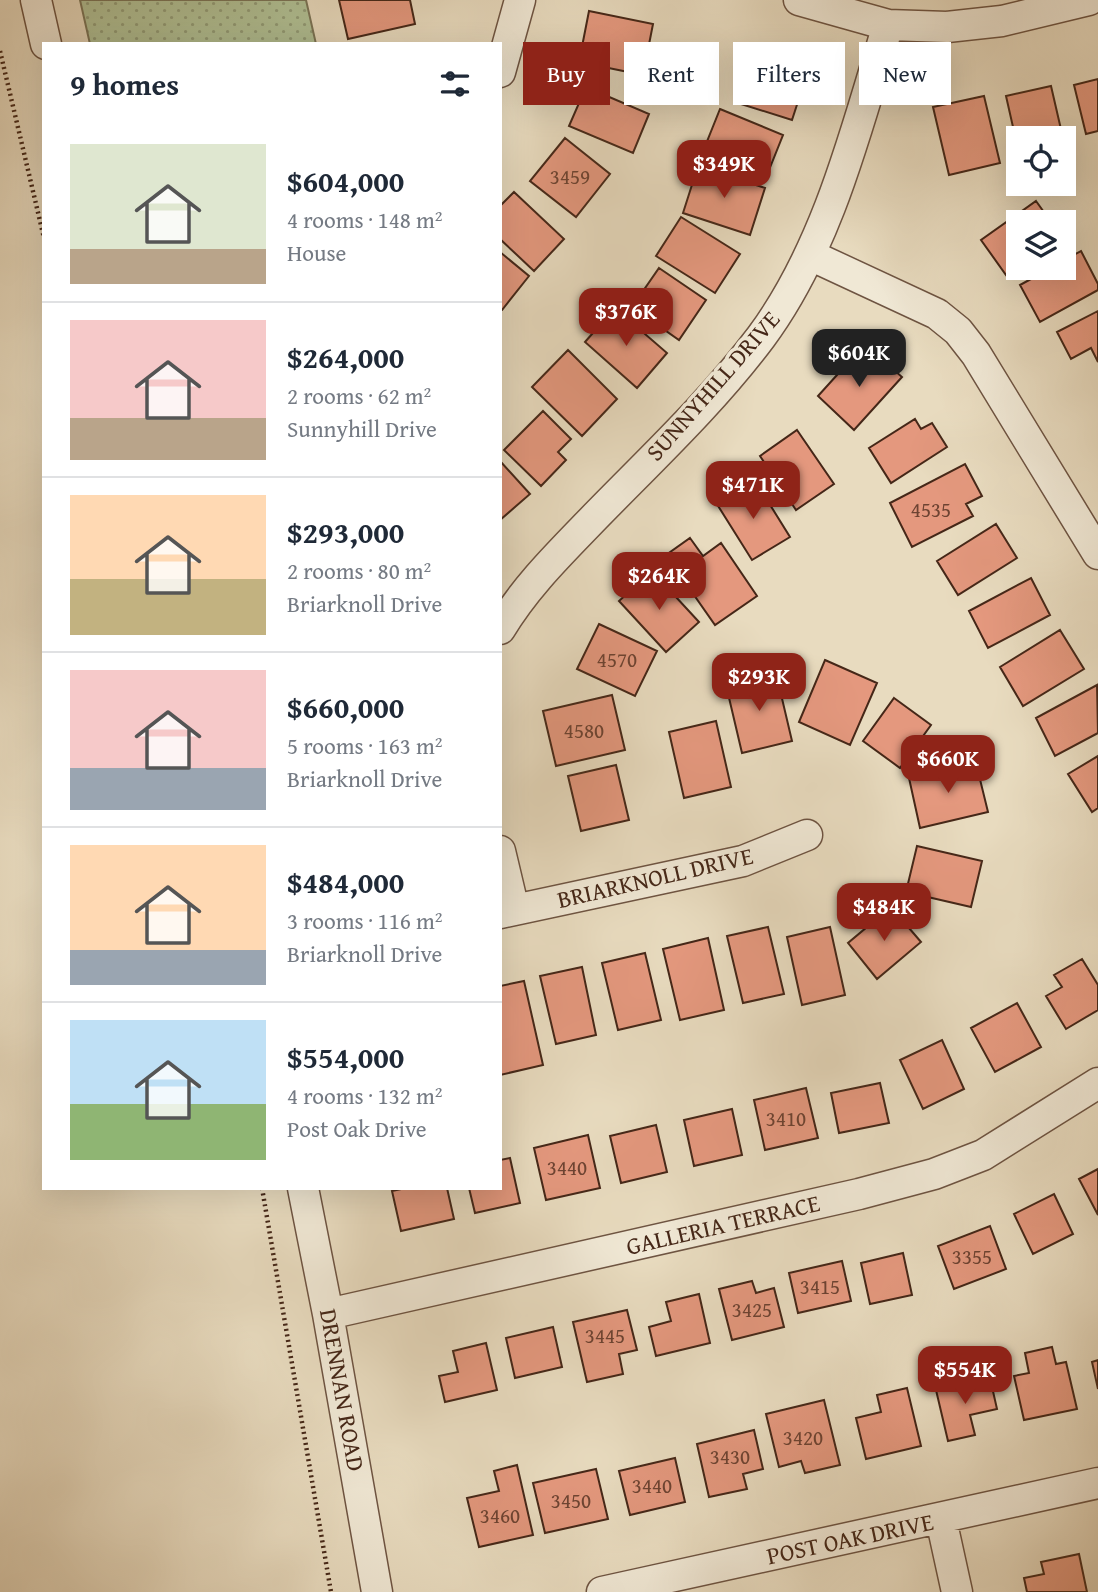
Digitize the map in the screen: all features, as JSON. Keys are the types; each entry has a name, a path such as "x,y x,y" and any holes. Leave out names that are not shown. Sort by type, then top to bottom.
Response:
{"street":[{"path":"36,0 46,42"},
{"path":"502,65 520,0"},
{"path":"799,0 888,25 947,27 1002,21 1089,0"},
{"name":"SUNNYHILL DRIVE","path":"502,626 537,578 705,403 760,338 787,299 810,255 850,148 888,25"},
{"path":"810,255 937,314 958,331 976,354 1098,554"},
{"name":"BRIARKNOLL DRIVE","path":"507,911 743,861 807,835"},
{"path":"502,868 507,911"},
{"name":"GALLERIA TERRACE","path":"328,1314 845,1197 933,1174 983,1155 1098,1083"},
{"name":"DRENNAN ROAD","path":"303,1190 377,1592"},
{"name":"POST OAK DRIVE","path":"602,1592 1098,1483"},
{"path":"941,1519 957,1592"}],"path":[{"path":"0,51 42,230"},
{"path":"261,1190 331,1592"}],"green space":[{"path":"80,0 306,0 316,42 90,42"}],"building":[{"path":"339,0 410,0 415,24 348,39"},
{"path":"589,11 653,24 649,42 624,42 624,71 610,68 610,42 583,42"},
{"path":"1098,79 1098,131 1086,134 1074,85"},
{"path":"1051,86 1060,126 1013,126 1006,96"},
{"path":"984,96 1000,163 949,175 933,107"},
{"path":"610,97 649,114 633,153 569,126 578,105 610,105"},
{"path":"744,105 797,105 792,120"},
{"path":"720,109 783,135 767,175 704,149"},
{"path":"565,138 610,174 576,217 530,181"},
{"path":"698,166 765,188 750,235 683,213"},
{"path":"514,192 564,239 534,271 502,241 502,204"},
{"path":"1036,201 1042,210 1023,210"},
{"path":"681,217 740,254 715,293 656,256"},
{"path":"1006,222 1006,275 981,240"},
{"path":"1081,251 1098,284 1098,290 1040,322 1020,285 1029,280 1076,280 1076,254"},
{"path":"502,254 529,276 502,310"},
{"path":"659,268 706,300 679,340 632,307"},
{"path":"615,308 667,353 637,388 585,342"},
{"path":"1098,311 1098,362 1091,348 1071,359 1057,332"},
{"path":"568,350 617,399 582,436 532,387"},
{"path":"856,354 870,366 878,356 902,377 854,430 818,396"},
{"path":"543,411 571,439 558,452 566,460 541,486 504,450"},
{"path":"915,419 921,429 932,423 947,447 891,483 869,448"},
{"path":"797,430 834,484 796,510 760,456"},
{"path":"502,463 530,494 502,518"},
{"path":"965,464 982,496 966,504 973,516 912,547 890,503"},
{"path":"740,485 746,496 759,487 790,537 752,560 715,501"},
{"path":"996,524 1017,558 958,595 937,561"},
{"path":"690,538 703,556 721,543 757,596 715,625 666,555"},
{"path":"652,571 699,622 666,652 619,601"},
{"path":"1031,578 1050,615 988,648 969,611"},
{"path":"599,624 657,651 635,696 577,669"},
{"path":"1060,630 1084,669 1023,706 1000,667"},
{"path":"825,660 877,683 850,745 799,722"},
{"path":"776,673 792,741 742,753 726,685"},
{"path":"1097,685 1098,733 1055,756 1036,718"},
{"path":"612,695 625,750 556,766 543,711"},
{"path":"894,698 931,725 900,768 863,741"},
{"path":"716,721 731,787 684,798 669,732"},
{"path":"1098,756 1098,808 1092,812 1068,774"},
{"path":"976,763 988,812 920,828 909,778"},
{"path":"616,765 629,820 581,831 568,776"},
{"path":"917,846 982,861 971,907 906,892"},
{"path":"891,907 921,942 877,979 848,943"},
{"path":"768,927 784,994 743,1003 727,936"},
{"path":"830,927 845,995 802,1005 787,937"},
{"path":"708,938 724,1010 680,1020 663,949"},
{"path":"645,953 661,1020 618,1030 602,963"},
{"path":"1082,959 1098,985 1098,1010 1066,1029 1046,996 1062,987 1054,975"},
{"path":"582,967 596,1035 556,1044 540,976"},
{"path":"524,981 543,1065 502,1075 502,986"},
{"path":"1017,1003 1041,1047 995,1072 971,1028"},
{"path":"942,1040 964,1089 923,1109 900,1060"},
{"path":"880,1083 889,1123 839,1133 831,1093"},
{"path":"806,1088 818,1138 765,1150 754,1100"},
{"path":"732,1109 742,1155 694,1166 684,1120"},
{"path":"656,1125 667,1172 621,1183 610,1136"},
{"path":"588,1135 600,1188 546,1200 534,1148"},
{"path":"510,1158 520,1203 475,1213 469,1190 502,1190 502,1160"},
{"path":"1098,1169 1098,1215 1079,1179"},
{"path":"447,1190 454,1219 401,1231 392,1191"},
{"path":"1054,1194 1073,1234 1033,1254 1014,1214"},
{"path":"990,1226 1006,1269 954,1289 938,1246"},
{"path":"903,1253 912,1295 870,1304 861,1263"},
{"path":"842,1261 851,1301 798,1313 789,1273"},
{"path":"752,1281 756,1293 774,1288 784,1327 732,1340 719,1289"},
{"path":"699,1294 710,1343 656,1356 649,1327 671,1321 666,1302"},
{"path":"627,1310 637,1350 619,1354 623,1374 587,1382 573,1322"},
{"path":"553,1327 562,1367 515,1378 506,1338"},
{"path":"486,1343 497,1390 445,1402 439,1376 458,1372 453,1351"},
{"path":"1052,1347 1056,1364 1066,1362 1077,1409 1024,1420 1014,1376 1029,1373 1025,1353"},
{"path":"1098,1360 1098,1389 1092,1362"},
{"path":"990,1378 997,1409 970,1415 975,1435 948,1441 936,1390"},
{"path":"907,1388 921,1446 866,1459 856,1418 881,1412 877,1395"},
{"path":"824,1400 840,1465 805,1473 801,1461 779,1467 766,1414"},
{"path":"754,1430 763,1469 743,1474 747,1489 709,1497 697,1444"},
{"path":"675,1458 685,1502 630,1515 619,1471"},
{"path":"517,1465 533,1535 479,1547 467,1498 499,1491 494,1471"},
{"path":"596,1469 608,1519 545,1533 533,1483"},
{"path":"1079,1554 1087,1592 1027,1592 1024,1578 1044,1574 1041,1562"}]}
